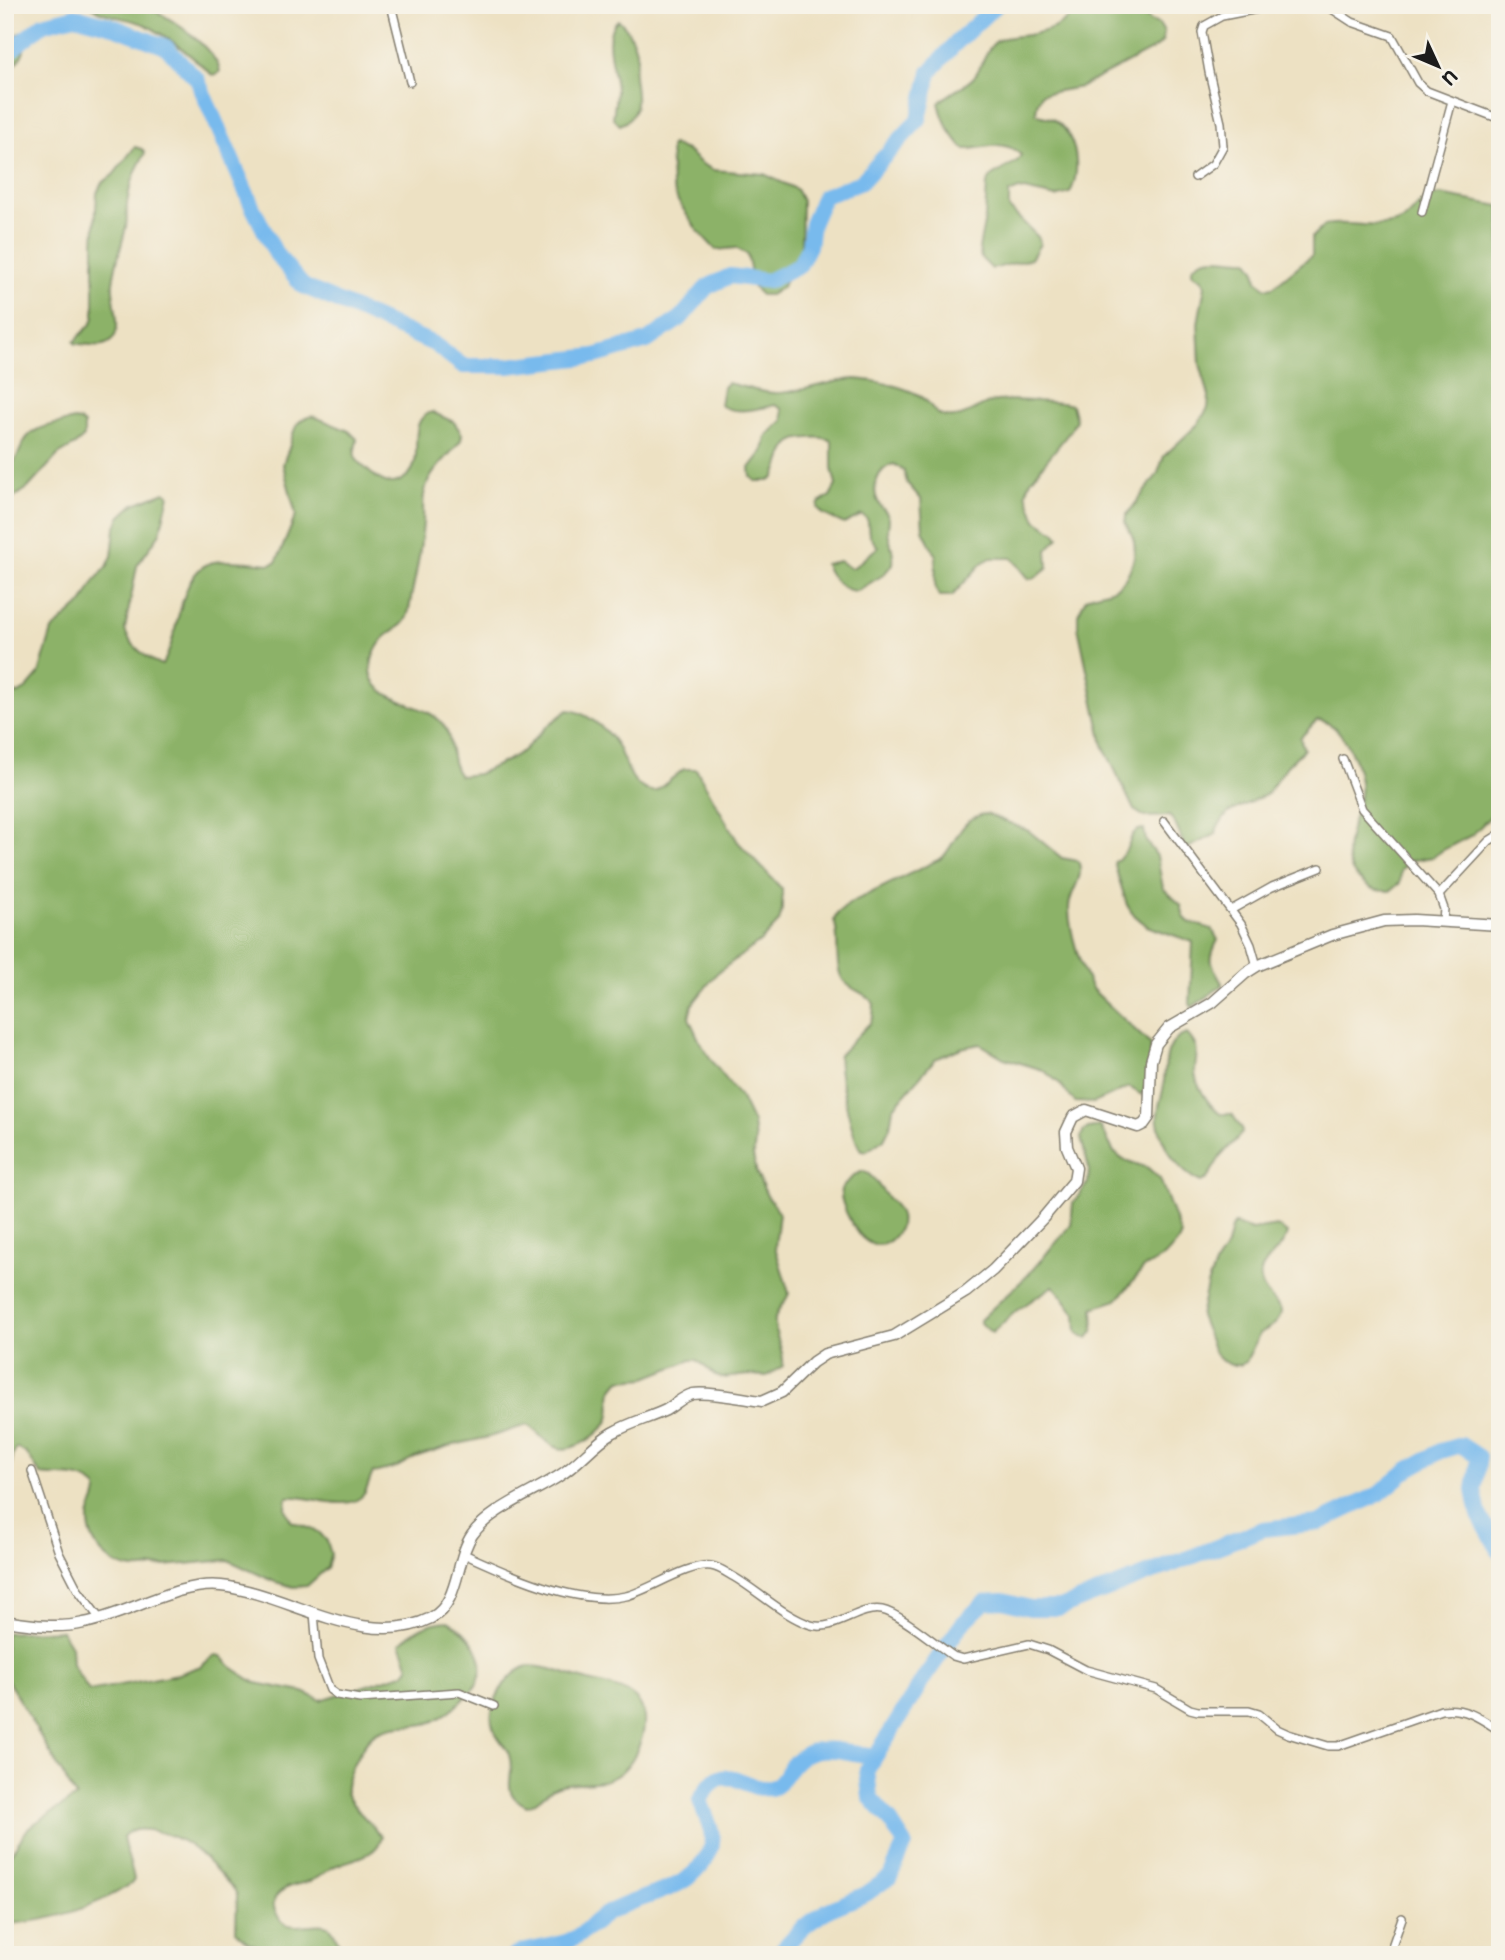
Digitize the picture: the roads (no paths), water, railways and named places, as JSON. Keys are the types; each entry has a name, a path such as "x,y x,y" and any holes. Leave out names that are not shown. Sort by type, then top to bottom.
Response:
{"main road":[{"path":"5,1621 53,1627 85,1623 209,1585 239,1589 362,1626 384,1628 417,1624 437,1615 447,1603 464,1554 481,1524 572,1468 611,1433 694,1394 762,1401 771,1398 782,1392 825,1354 894,1336 967,1292 993,1270 1074,1181 1076,1168 1066,1136 1068,1124 1073,1117 1086,1110 1138,1127 1144,1125 1149,1117 1151,1061 1156,1044 1169,1028 1212,1003 1246,973 1332,935 1384,921 1500,925"}],"street":[{"path":"391,5 410,82"},
{"path":"1195,177 1213,164 1223,146 1222,123 1202,33 1204,26 1222,16 1278,5"},
{"path":"1326,5 1352,22 1392,36 1422,87 1433,95 1500,119"},
{"path":"1422,212 1452,101"},
{"path":"1343,759 1362,809 1438,895 1444,909 1443,922"},
{"path":"1164,821 1194,864 1231,909 1251,945 1257,966"},
{"path":"1438,895 1489,841 1500,834"},
{"path":"1231,909 1272,887 1320,868"},
{"path":"32,1471 59,1553 78,1590 100,1619"},
{"path":"464,1554 515,1578 606,1598 625,1597 689,1570 712,1566 812,1626 855,1616 868,1609 885,1610 953,1656 970,1658 1029,1644 1048,1650 1086,1670 1156,1689 1190,1709 1249,1711 1259,1714 1277,1729 1288,1734 1328,1746 1338,1746 1441,1710 1469,1712 1500,1731"},
{"path":"314,1613 318,1659 330,1690 337,1695 360,1699 459,1692 494,1706"},
{"path":"1389,1955 1402,1918"}],"waterway":[{"path":"5,55 43,24 75,16 109,25 166,47 197,79 252,206 276,254 303,286 434,344 463,366 508,366 595,356 647,341 681,318 707,287 730,276 768,281 799,266 809,246 812,224 824,196 861,182 919,119 930,72 996,5"},
{"path":"777,1955 802,1928 828,1910 866,1894 890,1877 905,1844 870,1797 867,1770 926,1675 962,1624 985,1602 1003,1601 1030,1608 1060,1608 1263,1529 1318,1523 1379,1494 1409,1469 1441,1451 1461,1445 1479,1457 1474,1490 1479,1515 1500,1552"},
{"path":"514,1955 571,1940 619,1907 664,1891 691,1876 701,1865 712,1845 711,1832 700,1800 718,1778 734,1778 756,1787 771,1788 780,1783 797,1759 817,1750 840,1750 875,1757"}]}
